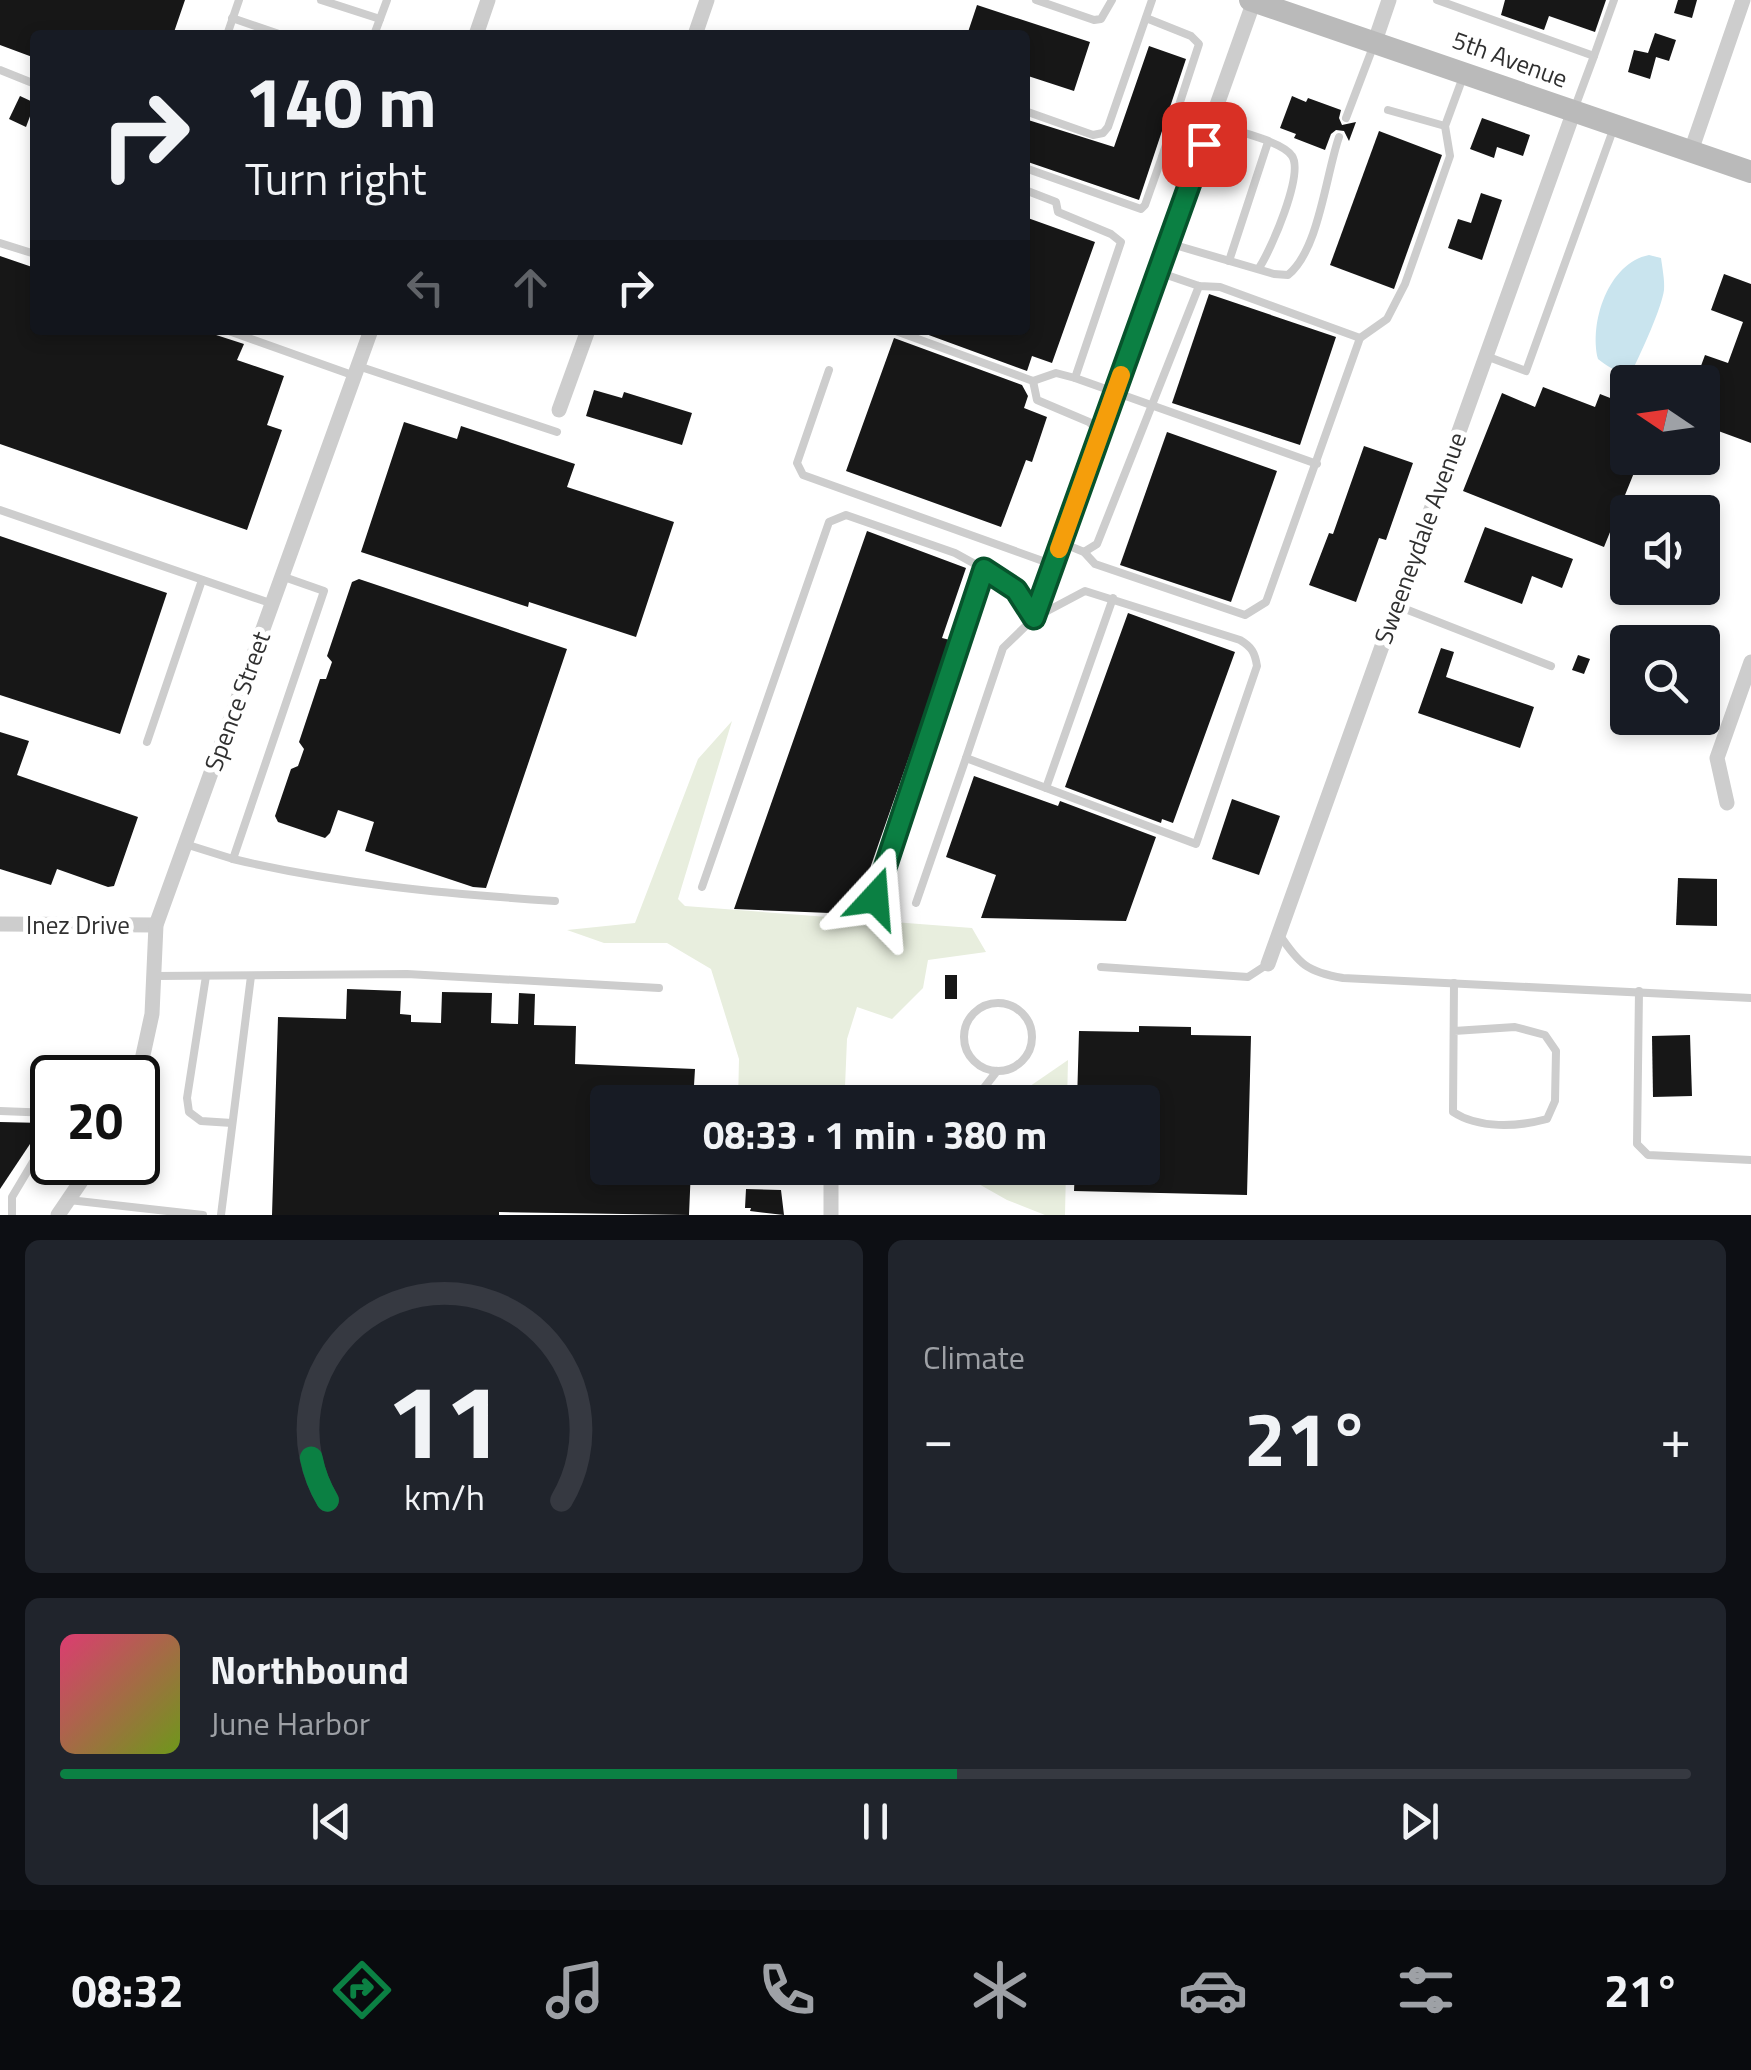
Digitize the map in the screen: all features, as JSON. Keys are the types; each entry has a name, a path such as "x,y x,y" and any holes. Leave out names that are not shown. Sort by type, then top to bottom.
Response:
{"main road":[{"name":"5th Avenue","path":"1252,1 1751,172"}],"street":[{"path":"478,30 488,0"},
{"path":"697,30 707,0"},
{"path":"1375,41 1389,0"},
{"path":"1691,151 1743,0"},
{"path":"1034,618 1252,1"},
{"name":"Sweeneydale Avenue","path":"1268,964 1574,112"},
{"name":"Spence Street","path":"143,1055 152,1014 156,925 367,335"},
{"path":"559,410 586,335"},
{"path":"1726,804 1717,758 1751,662"},
{"name":"Inez Drive","path":"0,924 156,925"},
{"path":"58,1215 78,1185"},
{"path":"830,1215 831,1185"}],"lane":[{"path":"229,30 239,0"},
{"path":"321,0 380,19"},
{"path":"376,30 387,0"},
{"path":"1036,0 1094,20 1101,20 1112,0"},
{"path":"1030,113 1093,135 1104,133 1152,0"},
{"path":"1437,0 1594,56"},
{"path":"1574,112 1614,0"},
{"path":"232,18 267,30"},
{"path":"1030,170 1141,209 1145,205 1199,44 1190,36 1146,18"},
{"path":"1346,118 1375,41"},
{"path":"0,70 30,82"},
{"path":"1061,543 1084,552 1096,564 1246,615 1266,602 1360,338 1387,319 1405,284 1450,156 1445,126 1465,72"},
{"path":"1388,110 1445,126"},
{"path":"1211,123 1282,146 1293,156 1297,172 1260,268"},
{"path":"1486,356 1526,370 1615,125"},
{"path":"1168,244 1288,275 1298,266 1327,190 1339,137"},
{"path":"1229,261 1268,142"},
{"path":"1162,157 1194,170"},
{"path":"1030,192 1056,202 1058,212 1121,242 1075,378"},
{"path":"0,242 30,252"},
{"path":"1158,272 1199,286 1220,287 1360,338"},
{"path":"1084,552 1097,544 1199,286"},
{"path":"242,335 557,432"},
{"path":"907,335 1033,382 1056,373 1075,378 1316,464"},
{"path":"829,370 797,462 803,475 1054,565"},
{"path":"1033,382 1037,400 1089,422 1100,433"},
{"path":"0,510 272,604"},
{"path":"702,887 829,522 846,515 954,552 1016,590 1034,618"},
{"path":"875,898 984,569"},
{"path":"233,859 324,591 283,576"},
{"path":"148,742 202,580"},
{"path":"916,903 960,782 966,758 1004,648 1034,618 1086,591 1240,640 1255,655 1257,666 1196,844 966,758"},
{"path":"1046,788 1113,598"},
{"path":"1395,606 1551,666"},
{"path":"185,844 233,859 314,874 555,902"},
{"path":"1280,934 1303,965 1316,974 1751,998"},
{"path":"1101,968 1248,977 1268,964"},
{"path":"155,976 407,974 659,988"},
{"path":"206,976 188,1112 201,1121 232,1123"},
{"path":"221,1215 251,976"},
{"path":"1454,983 1453,1112 1470,1123 1526,1125 1547,1119 1555,1101 1556,1050 1545,1035 1515,1027 1454,1031"},
{"path":"1640,992 1638,1144 1648,1155 1751,1160"},
{"path":"986,1085 997,1071 1018,1065 1032,1037 1025,1016 1016,1008 994,1003 974,1013 964,1034 977,1064 997,1071"},
{"path":"0,1111 30,1112"},
{"path":"12,1215 12,1197 30,1167"},
{"path":"68,1200 204,1215"}],"green space":[{"path":"732,721 678,899 685,906 972,928 986,952 928,960 923,988 892,1019 857,1007 847,1039 845,1085 738,1085 739,1059 711,969 667,943 604,943 567,930 635,923 698,759"},
{"path":"1068,1060 1067,1085 1032,1085"},
{"path":"981,1185 1066,1185 1065,1215 1045,1215"}],"water":[{"path":"1649,255 1661,258 1662,298 1635,365 1610,368 1598,359 1599,312 1612,282 1635,260"}],"building":[{"path":"0,0 185,0 175,30 30,30 30,56 0,45"},
{"path":"1505,0 1606,0 1595,32 1549,16 1544,30 1501,15"},
{"path":"1678,0 1697,0 1692,18 1674,13"},
{"path":"977,5 1090,42 1074,91 1030,77 1030,30 969,30"},
{"path":"1655,33 1676,40 1669,61 1656,57 1650,79 1628,72 1634,50 1648,53"},
{"path":"1149,46 1186,59 1139,200 1030,163 1030,121 1114,147"},
{"path":"20,96 30,101 26,127 9,119"},
{"path":"1292,96 1341,110 1342,125 1356,122 1349,141 1344,131 1336,130 1325,150 1280,128"},
{"path":"1482,118 1530,135 1523,156 1497,147 1494,158 1470,149"},
{"path":"1379,131 1442,155 1394,289 1330,265"},
{"path":"1481,193 1502,200 1482,260 1448,248 1458,219 1471,223"},
{"path":"1030,219 1095,242 1052,363 1032,356 1027,371 929,335 1030,335"},
{"path":"0,256 30,266 30,335 216,335 244,344 237,360 284,376 267,425 282,430 247,530 0,444"},
{"path":"1724,274 1751,284 1751,443 1720,432 1720,365 1701,365 1705,355 1728,363 1743,322 1711,310"},
{"path":"1209,294 1336,337 1300,445 1172,403"},
{"path":"894,338 1022,385 1028,396 1024,408 1047,417 1032,462 1026,460 1001,527 846,471"},
{"path":"1543,387 1595,407 1600,394 1610,398 1610,475 1633,475 1625,495 1610,495 1610,532 1604,547 1463,491 1502,393 1535,407"},
{"path":"594,390 622,398 624,392 692,413 682,445 586,416"},
{"path":"404,422 457,439 461,426 575,464 567,487 674,522 636,637 529,602 528,607 361,552"},
{"path":"1167,432 1277,471 1231,602 1120,565"},
{"path":"1364,446 1413,463 1386,540 1379,538 1356,602 1309,585 1329,533 1333,534"},
{"path":"1485,527 1573,559 1562,588 1532,576 1522,604 1464,582"},
{"path":"867,531 966,568 942,638 950,640 854,914 734,909"},
{"path":"0,536 167,593 120,734 0,695"},
{"path":"359,579 567,649 486,888 365,851 374,822 338,810 325,838 278,822 275,816 291,769 298,766 304,749 299,742 320,679 326,679 332,662 327,656 352,582"},
{"path":"1128,613 1235,652 1173,823 1162,819 1161,823 1065,787"},
{"path":"1441,648 1454,652 1446,677 1534,707 1520,748 1418,713"},
{"path":"1578,655 1590,659 1584,674 1572,670"},
{"path":"0,732 29,741 17,775 138,817 114,886 57,869 51,885 0,869"},
{"path":"974,776 1058,806 1060,801 1156,837 1126,921 981,918 996,875 946,857"},
{"path":"1232,799 1280,816 1259,875 1212,859"},
{"path":"1678,878 1717,879 1717,926 1676,925"},
{"path":"945,975 957,975 957,999 945,999"},
{"path":"347,989 401,991 400,1014 411,1015 411,1022 441,1023 442,992 492,993 491,1023 518,1024 519,993 535,994 534,1025 576,1026 575,1064 695,1069 694,1085 590,1085 590,1185 690,1185 689,1215 272,1215 278,1017 346,1019"},
{"path":"1139,1026 1191,1027 1191,1035 1251,1036 1247,1195 1074,1191 1074,1185 1160,1185 1160,1085 1077,1085 1079,1031 1139,1032"},
{"path":"1690,1035 1692,1096 1653,1097 1652,1036"},
{"path":"0,1122 30,1123 30,1144 0,1189"},
{"path":"746,1189 781,1190 784,1215 745,1208"}],"slow traffic":[{"path":"1059,549 1121,375"}],"route":[{"path":"875,898 984,569 1016,590 1034,618 1204,144"}]}
